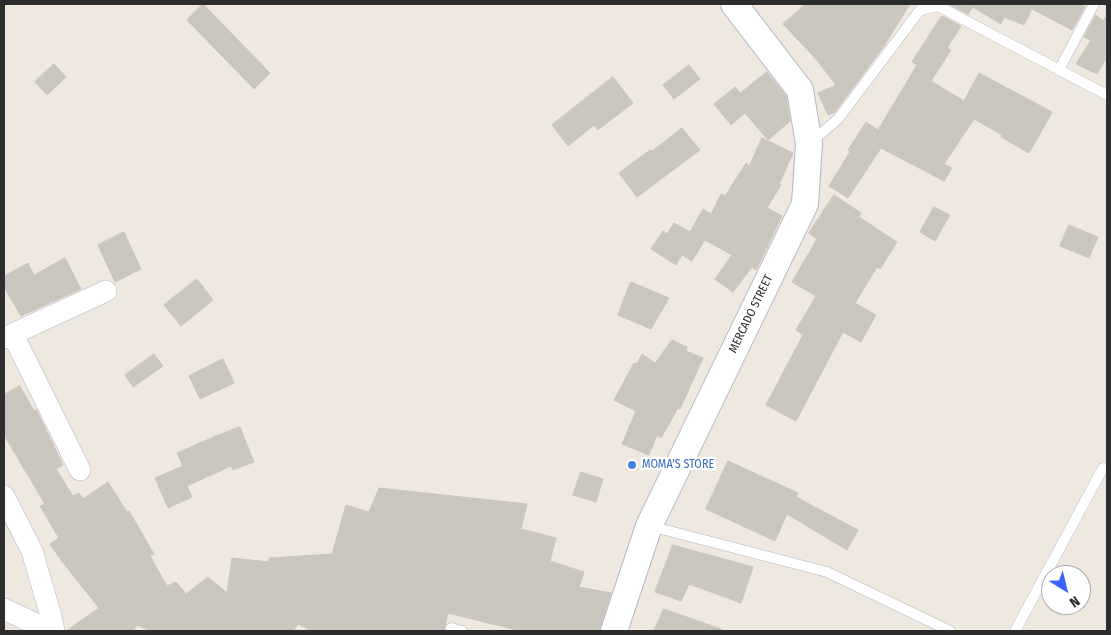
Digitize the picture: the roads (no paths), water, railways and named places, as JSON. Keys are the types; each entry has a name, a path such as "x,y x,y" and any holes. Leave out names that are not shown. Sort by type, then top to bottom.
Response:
{"street":[{"name":"MERCADO STREET","path":"614,631 649,526 805,204 809,144 800,90 734,4"},
{"path":"80,470 8,336 106,291"},
{"path":"4,496 32,551 51,616 52,631 4,609"}],"lane":[{"path":"1059,70 1094,4"},
{"path":"809,144 838,119 920,10 938,6 1107,95"},
{"path":"1015,631 1102,468"},
{"path":"649,526 827,572 950,631"},
{"path":"451,628 462,631"}],"place":[{"name":"MOMA'S STORE","path":"632,465"}]}
